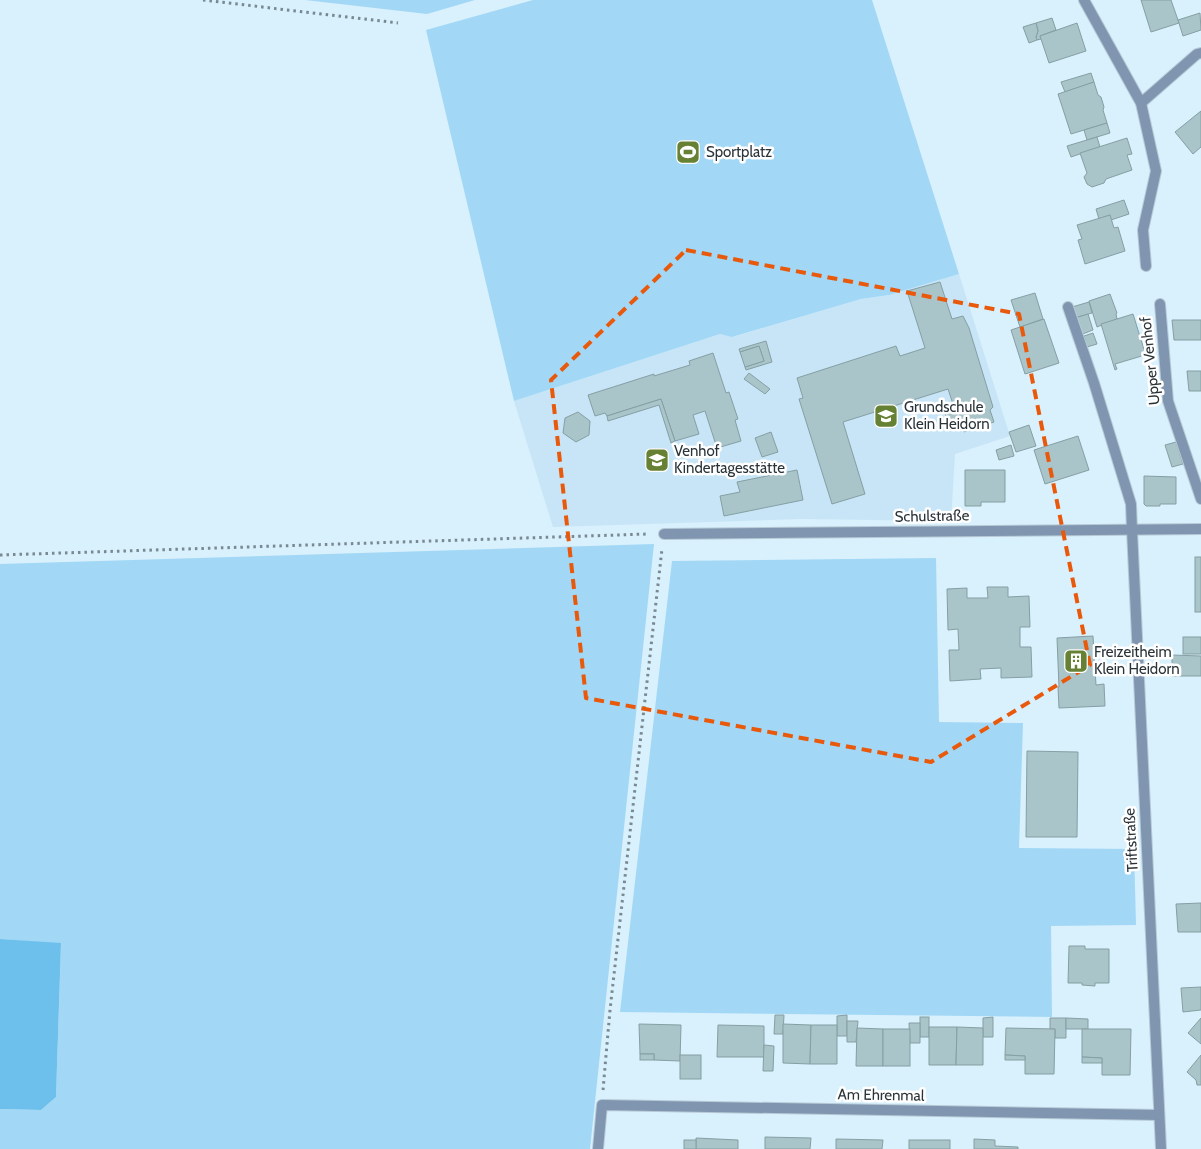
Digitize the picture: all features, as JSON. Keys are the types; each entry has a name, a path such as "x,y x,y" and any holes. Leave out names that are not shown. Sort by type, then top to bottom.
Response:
{"street":[{"path":"1084,0 1141,103 1156,171 1143,230 1146,266"},
{"path":"1141,103 1197,54 1201,53"},
{"name":"Upper Venhof","path":"1160,304 1168,401 1201,499"},
{"name":"Triftstraße","path":"1068,307 1094,383 1131,504 1161,1149"},
{"name":"Schulstraße","path":"664,534 1201,529"},
{"path":"598,1149 602,1105"},
{"name":"Am Ehrenmal","path":"602,1105 1159,1115"}],"path":[{"path":"203,0 398,23"},
{"path":"0,555 664,534 610,1010 602,1105"}],"highlighted area":[{"path":"686,250 1019,314 1090,665 931,762 586,698 551,380"}],"shaded area":[{"path":"305,0 475,0 427,14"},
{"name":"Sportplatz","path":"533,0 872,0 959,274 889,295 861,299 732,337 720,334 514,401 426,30"},
{"path":"959,274 1010,436 955,454 951,521 801,519 553,527 514,401 720,334 733,337 861,299 889,295"},
{"path":"654,544 590,1149 0,1149 0,1109 41,1110 56,1097 61,944 0,939 0,564"},
{"path":"936,558 939,722 1023,723 1019,848 1134,849 1136,925 1051,926 1052,1017 620,1012 672,561"},
{"path":"0,939 61,943 56,1097 41,1110 0,1109"}],"building":[{"path":"1141,0 1171,0 1179,23 1151,32"},
{"path":"1200,13 1201,30 1183,36 1178,20"},
{"path":"1052,18 1056,30 1040,36 1041,39 1037,40 1038,31 1036,23"},
{"path":"1036,23 1038,31 1037,40 1029,43 1023,27"},
{"path":"1077,23 1086,51 1049,63 1040,36"},
{"path":"1091,73 1094,82 1065,92 1061,82"},
{"path":"1094,82 1098,95 1101,97 1107,123 1071,134 1058,94"},
{"path":"1201,111 1201,147 1193,154 1175,132"},
{"path":"1107,123 1110,133 1087,140 1084,130"},
{"path":"1097,137 1100,147 1071,157 1067,146"},
{"path":"1127,138 1132,154 1127,155 1132,170 1106,179 1104,183 1092,187 1087,184 1084,177 1087,173 1080,153"},
{"path":"1124,200 1129,214 1111,220 1110,215 1099,219 1096,209"},
{"path":"1110,215 1114,228 1118,227 1125,251 1085,264 1078,240 1082,239 1077,225"},
{"path":"940,282 952,319 963,316 969,328 993,407 990,410 994,422 964,432 960,419 948,423 945,413 955,410 948,389 843,422 865,494 832,504 799,399 803,398 797,378 896,346 900,356 925,348 907,291"},
{"path":"1035,293 1043,319 1020,327 1011,300"},
{"path":"1110,294 1117,313 1117,319 1097,327 1089,301"},
{"path":"1089,302 1092,313 1075,318 1072,307"},
{"path":"1088,314 1093,330 1080,335 1075,318"},
{"path":"1133,314 1147,359 1145,355 1115,364 1117,369 1115,370 1101,324"},
{"path":"1044,319 1059,363 1025,374 1011,330"},
{"path":"1172,320 1201,320 1201,340 1174,340"},
{"path":"1093,333 1097,344 1087,347 1084,336"},
{"path":"766,341 772,362 746,370 745,367 764,361 759,346 740,352 739,349"},
{"path":"759,346 764,361 745,367 740,352"},
{"path":"713,353 726,393 729,392 738,419 735,420 741,441 717,448 705,411 693,415 699,434 675,441 661,399 607,416 605,413 595,416 588,395 654,374 654,376 690,365 689,361"},
{"path":"1187,371 1201,371 1201,391 1189,391"},
{"path":"749,373 770,389 765,394 744,379"},
{"path":"661,399 675,441 671,443 659,405 608,421 607,416"},
{"path":"578,412 590,421 589,435 576,442 563,433 565,418"},
{"path":"1029,425 1036,446 1016,452 1009,432"},
{"path":"771,432 778,452 762,457 755,438"},
{"path":"1078,436 1089,470 1045,484 1034,450"},
{"path":"1176,442 1183,464 1172,467 1165,445"},
{"path":"1011,445 1014,456 999,460 996,450"},
{"path":"797,470 803,500 724,516 720,496 740,492 737,482"},
{"path":"965,470 1005,470 1005,502 981,502 981,506 965,506"},
{"path":"1144,476 1176,477 1176,504 1146,506 1144,504"},
{"path":"1195,557 1201,557 1201,612 1195,612"},
{"path":"987,587 1008,587 1008,597 1029,596 1030,627 1020,627 1020,647 1031,647 1032,677 1001,678 1001,668 980,669 981,679 950,681 949,650 959,650 958,629 948,630 947,589 967,588 967,598 988,598"},
{"name":"Freizeitheim Klein Heidorn","path":"1093,636 1096,685 1104,684 1105,706 1059,708 1057,638"},
{"path":"1183,637 1201,637 1201,654 1183,654"},
{"path":"1172,655 1201,656 1201,676 1172,676"},
{"path":"1027,751 1078,752 1077,837 1026,837"},
{"path":"1201,903 1201,932 1178,932 1176,904"},
{"path":"1069,946 1085,946 1085,949 1109,949 1109,983 1095,983 1095,986 1082,985 1082,983 1068,983"},
{"path":"1201,987 1201,1010 1183,1012 1181,988"},
{"path":"775,1015 784,1015 783,1034 774,1034"},
{"path":"847,1015 847,1036 837,1036 837,1016"},
{"path":"920,1017 929,1017 929,1037 920,1037"},
{"path":"993,1017 993,1037 983,1037 983,1018"},
{"path":"1050,1018 1066,1018 1066,1038 1055,1038 1055,1029 1050,1029"},
{"path":"1066,1018 1088,1019 1088,1029 1066,1029"},
{"path":"1201,1018 1201,1044 1188,1033"},
{"path":"847,1021 858,1021 856,1042 847,1042"},
{"path":"909,1023 920,1023 920,1043 910,1043"},
{"path":"639,1024 681,1025 680,1061 654,1060 654,1054 640,1054"},
{"path":"783,1024 811,1025 810,1064 783,1063"},
{"path":"718,1025 764,1026 764,1057 717,1057"},
{"path":"811,1025 837,1025 837,1064 810,1064"},
{"path":"929,1027 957,1027 956,1065 929,1065"},
{"path":"957,1027 983,1028 983,1065 956,1065"},
{"path":"857,1028 883,1029 883,1066 856,1066"},
{"path":"1006,1028 1055,1029 1054,1074 1025,1074 1025,1056 1005,1055"},
{"path":"883,1029 910,1029 910,1066 883,1066"},
{"path":"1082,1029 1131,1029 1130,1075 1102,1075 1102,1058 1082,1057"},
{"path":"764,1045 774,1046 773,1071 763,1071"},
{"path":"640,1054 654,1054 654,1060 640,1060"},
{"path":"680,1055 701,1055 701,1079 680,1079"},
{"path":"1005,1055 1025,1056 1025,1060 1005,1060"},
{"path":"1201,1055 1201,1085 1197,1085 1196,1080 1187,1072"},
{"path":"1082,1057 1102,1058 1102,1063 1082,1063"},
{"path":"765,1137 811,1138 810,1149 765,1149"},
{"path":"696,1138 738,1140 738,1149 696,1149"},
{"path":"836,1139 883,1140 882,1149 836,1149"},
{"path":"974,1139 995,1140 995,1146 1018,1147 1018,1149 974,1149"},
{"path":"684,1140 696,1140 696,1149 684,1149"},
{"path":"909,1140 950,1140 950,1149 909,1149"}],"place":[{"name":"Sportplatz","path":"688,152"},
{"name":"Grundschule Klein Heidorn","path":"886,416"},
{"name":"Venhof Kindertagesstätte","path":"657,460"},
{"name":"Freizeitheim Klein Heidorn","path":"1076,661"}]}
